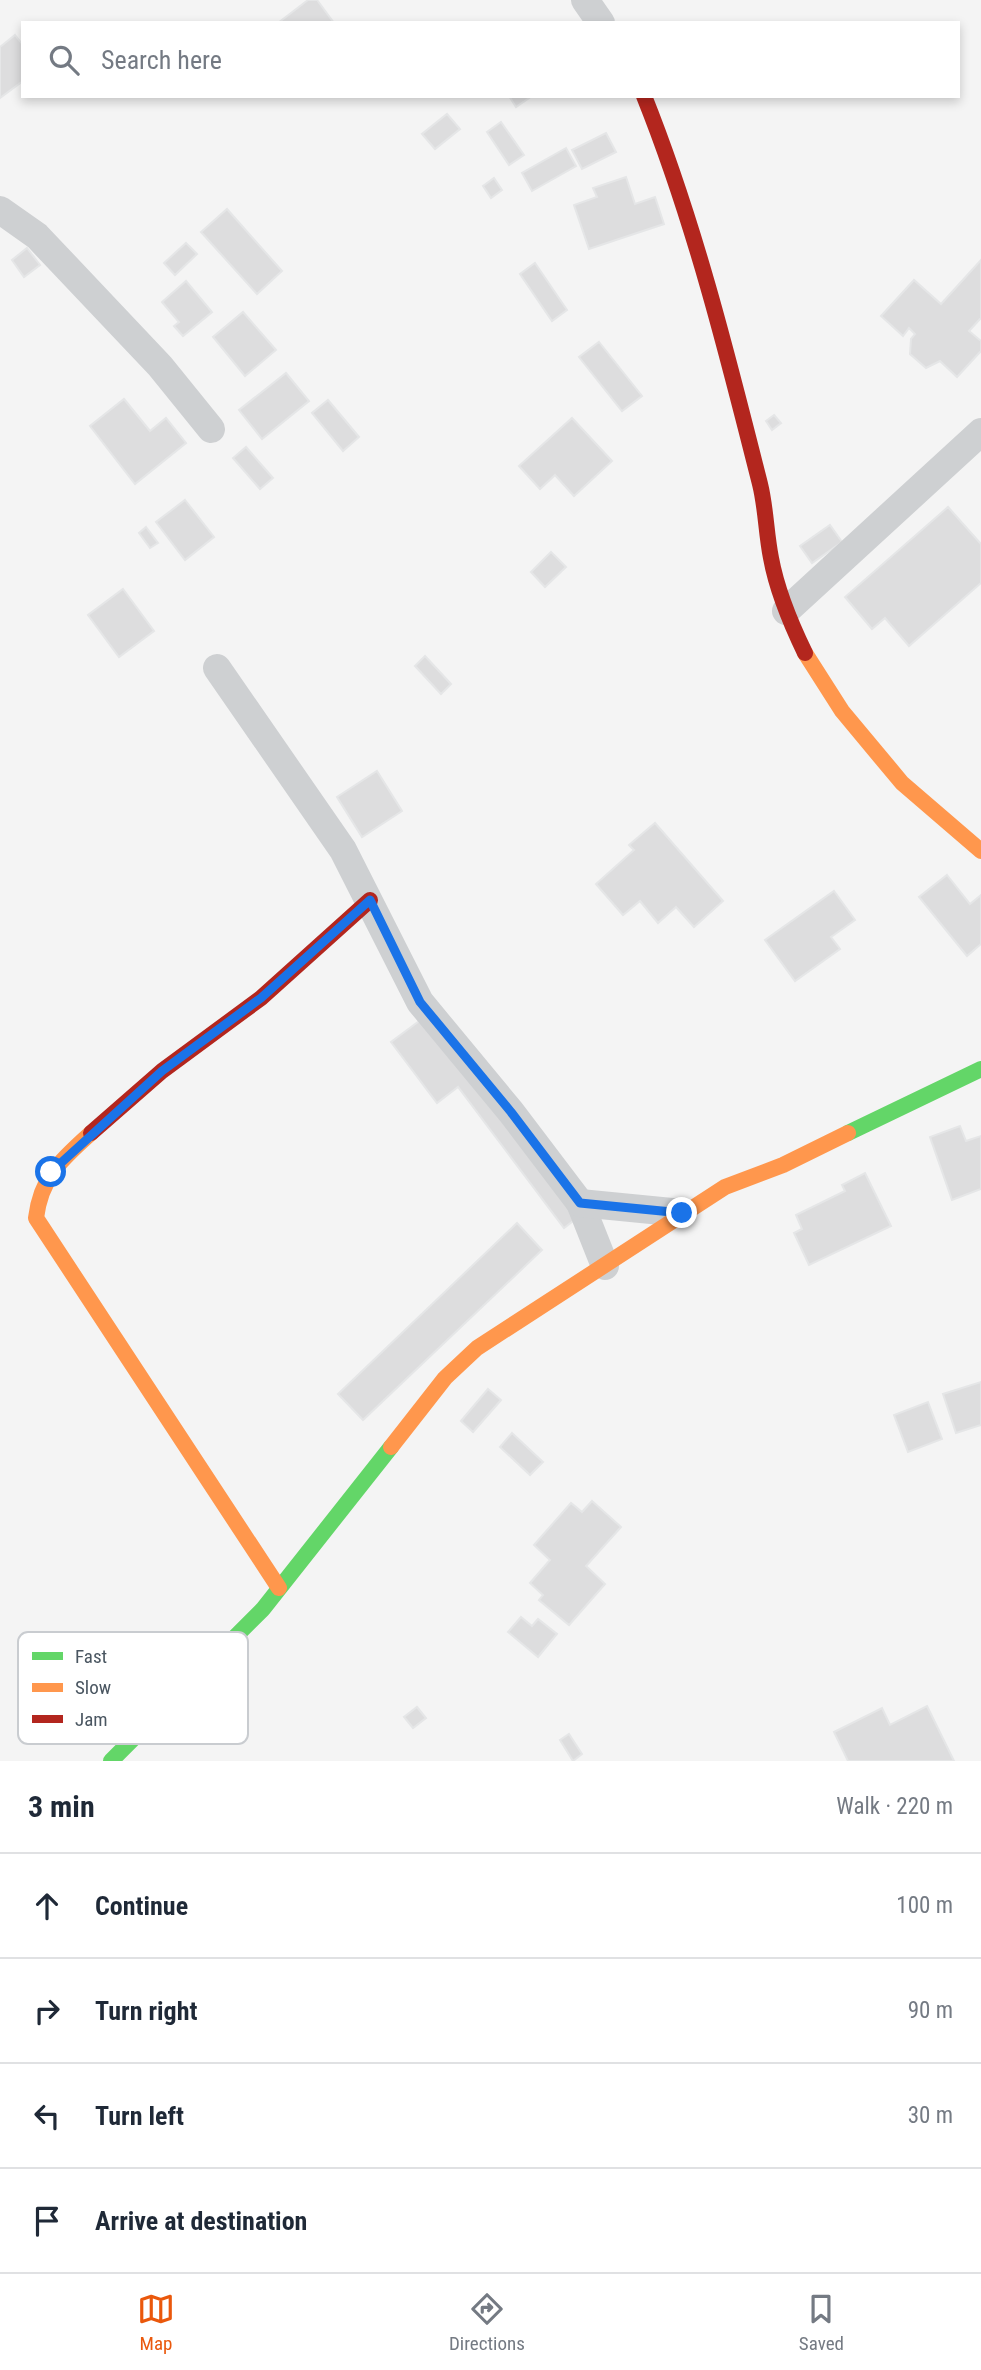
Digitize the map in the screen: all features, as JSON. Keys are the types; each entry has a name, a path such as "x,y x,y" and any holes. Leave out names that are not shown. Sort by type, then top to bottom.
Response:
{"street":[{"path":"585,0 600,21"},
{"path":"645,98 667,154 698,253 761,488 771,559 786,611 804,651 842,711 902,783 981,851"},
{"path":"0,210 37,236 160,366 211,429"},
{"path":"786,611 981,432"},
{"path":"217,668 315,806 370,900 420,1002 511,1112 580,1203 606,1266"},
{"path":"279,1588 36,1218 39,1194 51,1172 91,1133 162,1071 261,998 370,900"},
{"path":"240,1632 279,1588 445,1378 477,1348 649,1239 682,1213 725,1187 783,1165 981,1069"},
{"path":"580,1203 682,1213"},
{"path":"111,1761 129,1744"}],"building":[{"path":"308,0 317,0 333,21 281,21"},
{"path":"15,35 21,42 21,82 0,98 0,47"},
{"path":"510,98 529,98 516,107"},
{"path":"447,114 460,129 435,149 422,134"},
{"path":"501,122 524,155 509,165 487,132"},
{"path":"606,133 616,152 582,169 572,150"},
{"path":"566,148 576,166 532,191 522,173"},
{"path":"626,177 635,204 655,197 664,224 589,249 574,205 597,197 593,188"},
{"path":"494,178 502,190 491,198 483,186"},
{"path":"227,209 282,271 257,294 201,232"},
{"path":"186,243 197,254 175,275 164,263"},
{"path":"27,248 40,265 24,277 12,260"},
{"path":"981,260 981,318 969,331 981,341 981,351 957,377 940,361 926,368 910,354 911,339 915,334 909,328 903,336 881,316 914,280 941,304"},
{"path":"535,263 567,310 552,321 520,274"},
{"path":"186,281 212,312 183,336 174,326 179,322 162,302"},
{"path":"243,312 276,350 245,376 213,337"},
{"path":"599,342 642,396 622,411 579,357"},
{"path":"286,373 309,401 262,439 239,410"},
{"path":"124,399 150,431 166,418 186,443 135,484 90,426"},
{"path":"328,400 359,437 343,451 312,413"},
{"path":"774,415 781,423 772,430 766,421"},
{"path":"572,418 612,461 574,496 555,475 540,489 519,466"},
{"path":"246,447 273,478 260,489 233,458"},
{"path":"185,500 214,537 185,560 156,522"},
{"path":"948,507 981,544 981,583 909,646 885,618 872,629 845,597"},
{"path":"830,525 842,542 812,563 800,546"},
{"path":"146,527 158,543 150,548 139,533"},
{"path":"551,552 566,567 545,587 531,572"},
{"path":"123,589 154,631 119,657 88,615"},
{"path":"425,656 451,684 441,694 415,666"},
{"path":"377,771 402,811 362,837 337,797"},
{"path":"655,823 723,901 694,927 676,907 658,923 640,901 623,915 596,884 634,850 629,845"},
{"path":"947,875 970,904 981,895 981,944 967,956 919,897"},
{"path":"834,891 855,920 831,937 840,949 795,981 765,940"},
{"path":"426,1016 577,1218 564,1228 458,1087 437,1103 391,1042"},
{"path":"960,1126 966,1141 981,1136 981,1189 952,1200 930,1137"},
{"path":"865,1173 891,1226 809,1265 794,1233 802,1229 796,1215 845,1191 842,1185"},
{"path":"517,1223 542,1250 363,1420 338,1394"},
{"path":"981,1382 981,1425 956,1433 943,1394"},
{"path":"488,1389 501,1400 473,1432 461,1421"},
{"path":"928,1402 942,1439 908,1452 894,1415"},
{"path":"512,1433 543,1462 530,1475 500,1447"},
{"path":"592,1501 621,1527 586,1566 605,1584 569,1625 539,1600 543,1595 530,1583 550,1560 534,1545 571,1503 582,1512"},
{"path":"521,1617 532,1626 538,1619 557,1634 538,1657 508,1632"},
{"path":"927,1706 954,1761 848,1761 834,1732 882,1708 890,1725"},
{"path":"417,1707 426,1718 413,1728 404,1717"},
{"path":"569,1734 582,1754 573,1761 560,1740"}],"traffic: fast":[{"path":"848,1133 981,1069"},
{"path":"240,1632 263,1609 391,1447"},
{"path":"111,1761 128,1744"}],"traffic: slow":[{"path":"805,653 842,711 902,783 981,851"},
{"path":"91,1133 54,1170 42,1191 36,1218 279,1588"},
{"path":"391,1447 445,1378 477,1348 725,1187 783,1165 848,1133"}],"traffic: jam":[{"path":"645,98 694,239 760,484 769,549 777,582 805,653"},
{"path":"91,1133 162,1071 261,998 370,900"}],"route":[{"path":"51,1172 162,1071 261,998 370,900 420,1002 511,1112 580,1203 682,1213"}]}
